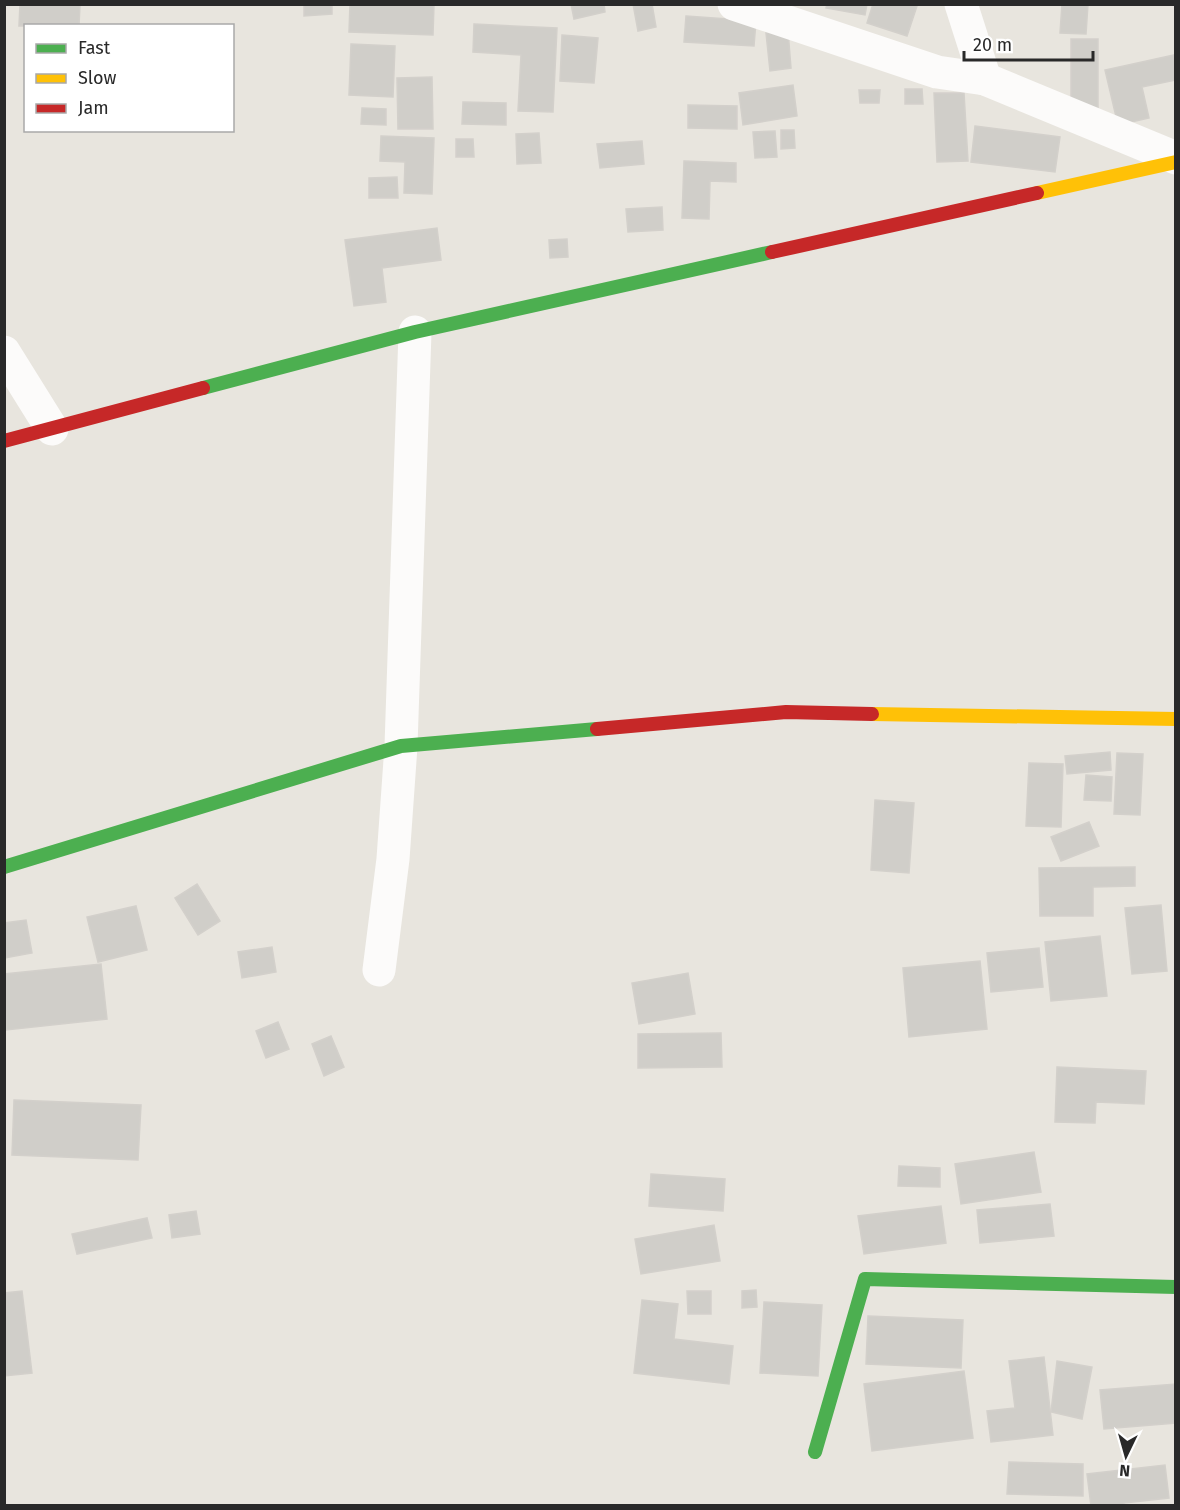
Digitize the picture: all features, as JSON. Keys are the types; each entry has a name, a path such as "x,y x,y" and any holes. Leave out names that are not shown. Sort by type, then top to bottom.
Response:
{"street":[{"path":"734,4 937,72 985,79 1176,160"},
{"path":"961,4 985,79"},
{"path":"4,441 415,332 1176,160"},
{"path":"379,970 393,859 401,746 415,332"},
{"path":"4,352 52,429"},
{"path":"4,867 401,746 786,712 1176,719"},
{"path":"815,1452 865,1279 1176,1287"}],"building":[{"path":"20,4 80,4 79,24 24,24 24,26 19,26"},
{"path":"304,4 332,4 332,14 304,16"},
{"path":"350,4 434,4 433,35 349,32"},
{"path":"571,4 604,4 605,12 574,19"},
{"path":"633,4 652,4 656,27 638,31"},
{"path":"827,4 867,4 865,15 826,8"},
{"path":"873,4 917,6 907,36 867,23"},
{"path":"1062,4 1088,4 1086,34 1060,33"},
{"path":"686,16 756,21 754,46 684,42"},
{"path":"474,24 557,28 553,112 518,111 521,55 473,52"},
{"path":"788,31 791,68 770,71 766,33"},
{"path":"562,35 598,38 594,83 560,81"},
{"path":"1071,39 1098,39 1098,114 1071,114"},
{"path":"351,44 395,46 393,97 349,95"},
{"path":"1174,55 1176,80 1142,87 1149,118 1118,125 1105,70"},
{"path":"432,77 433,129 398,129 397,78"},
{"path":"793,85 797,116 743,125 739,93"},
{"path":"905,89 922,89 923,104 905,104"},
{"path":"859,90 880,90 879,103 860,103"},
{"path":"934,93 964,93 968,161 937,162"},
{"path":"463,102 506,103 506,125 462,124"},
{"path":"688,105 737,106 737,129 688,128"},
{"path":"362,108 386,109 386,125 361,124"},
{"path":"975,126 1060,137 1055,172 971,162"},
{"path":"781,130 794,130 795,148 781,149"},
{"path":"775,131 777,157 755,158 753,132"},
{"path":"539,133 541,163 517,164 516,134"},
{"path":"381,136 434,138 432,194 404,193 405,162 380,161"},
{"path":"456,139 473,139 474,157 456,157"},
{"path":"642,141 644,164 600,168 597,144"},
{"path":"684,161 736,163 736,182 710,181 709,219 682,218"},
{"path":"397,177 398,198 369,198 369,178"},
{"path":"662,207 663,230 628,232 626,209"},
{"path":"437,228 441,260 382,268 386,302 354,306 345,240"},
{"path":"567,239 568,257 550,258 549,240"},
{"path":"1110,752 1111,770 1067,774 1065,756"},
{"path":"1117,753 1143,754 1140,815 1114,814"},
{"path":"1029,763 1063,764 1061,827 1026,826"},
{"path":"1086,775 1112,777 1111,801 1084,800"},
{"path":"875,800 914,803 909,873 871,870"},
{"path":"1089,822 1099,846 1061,861 1051,837"},
{"path":"1135,867 1135,886 1093,887 1093,916 1040,916 1039,868"},
{"path":"197,884 220,921 198,935 175,898"},
{"path":"1161,905 1167,971 1132,974 1125,908"},
{"path":"136,906 147,950 98,962 87,917"},
{"path":"26,920 32,953 4,958 4,923"},
{"path":"1100,936 1107,996 1051,1001 1045,942"},
{"path":"272,947 276,972 242,978 238,952"},
{"path":"1039,948 1043,987 991,992 987,953"},
{"path":"980,961 987,1029 909,1037 903,968"},
{"path":"101,964 107,1019 6,1030 4,974"},
{"path":"688,973 695,1014 639,1024 632,983"},
{"path":"278,1022 289,1049 266,1058 256,1031"},
{"path":"721,1033 722,1067 638,1068 638,1034"},
{"path":"331,1036 344,1067 324,1076 312,1044"},
{"path":"1057,1067 1146,1071 1144,1104 1096,1102 1095,1123 1055,1122"},
{"path":"14,1100 141,1105 138,1160 12,1155"},
{"path":"1034,1152 1041,1192 961,1204 955,1164"},
{"path":"899,1166 940,1168 940,1187 898,1186"},
{"path":"651,1174 725,1179 723,1211 649,1206"},
{"path":"1050,1204 1054,1236 980,1243 977,1210"},
{"path":"941,1206 946,1243 864,1254 858,1216"},
{"path":"196,1211 200,1234 172,1238 169,1215"},
{"path":"147,1218 152,1238 77,1254 72,1234"},
{"path":"714,1225 720,1261 641,1274 635,1239"},
{"path":"756,1290 757,1307 742,1308 742,1291"},
{"path":"22,1291 32,1373 4,1376 4,1293"},
{"path":"687,1291 711,1291 711,1314 688,1314"},
{"path":"642,1300 678,1304 674,1339 733,1346 729,1384 634,1373"},
{"path":"764,1302 822,1305 818,1376 760,1373"},
{"path":"868,1316 963,1320 961,1368 866,1364"},
{"path":"1044,1357 1053,1435 991,1442 987,1411 1015,1408 1009,1361"},
{"path":"1057,1361 1092,1367 1082,1419 1051,1412"},
{"path":"964,1371 973,1438 872,1451 864,1384"},
{"path":"1176,1384 1176,1423 1104,1429 1100,1390"},
{"path":"1009,1462 1083,1464 1083,1496 1007,1494"},
{"path":"1165,1465 1169,1498 1124,1503 1124,1506 1091,1506 1087,1474"}],"traffic: fast":[{"path":"203,388 415,332 772,252"},
{"path":"4,867 401,746 597,729"},
{"path":"815,1452 865,1279 1176,1287"}],"traffic: slow":[{"path":"1037,193 1176,162"},
{"path":"872,714 1176,719"}],"traffic: jam":[{"path":"772,252 1037,193"},
{"path":"4,441 203,388"},
{"path":"597,729 786,712 872,714"}]}
